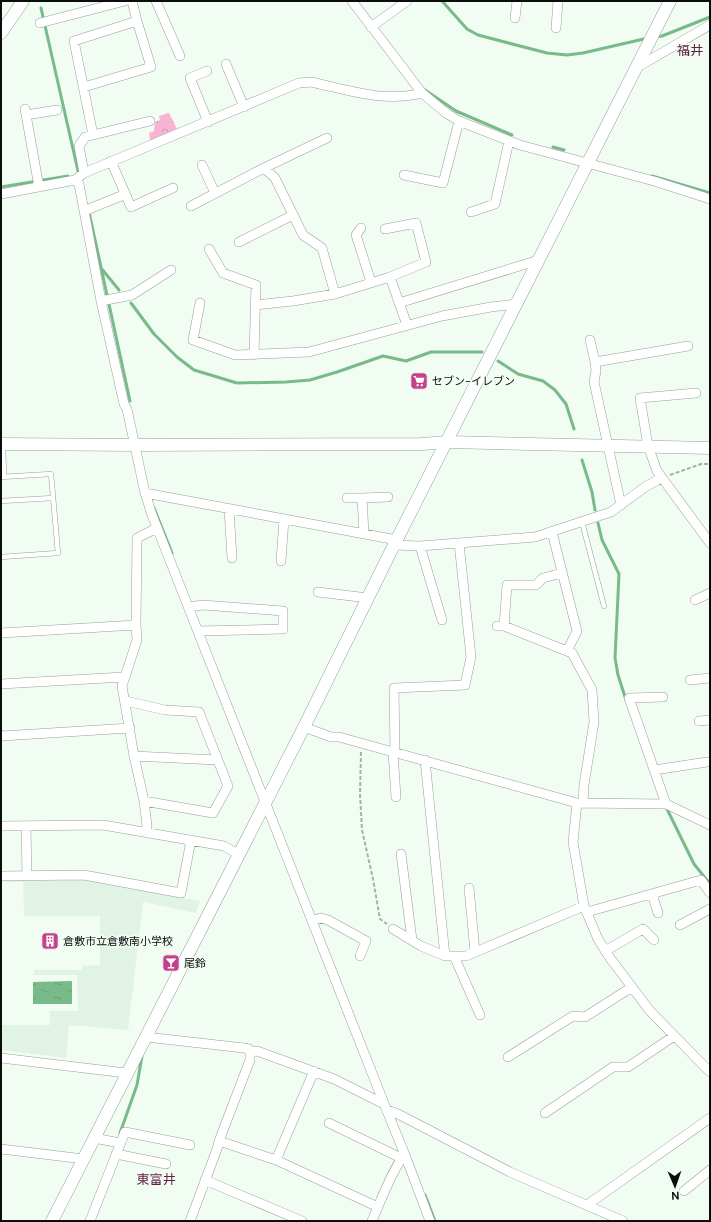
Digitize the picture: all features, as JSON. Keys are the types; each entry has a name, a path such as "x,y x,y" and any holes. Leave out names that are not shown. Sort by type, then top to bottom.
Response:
{"street":[{"path":"1,33 23,1"},
{"path":"43,23 125,1"},
{"path":"84,87 151,67 132,1"},
{"path":"156,1 180,56"},
{"path":"352,1 422,93 446,113 459,121 509,141 654,181 710,199"},
{"path":"371,27 407,1"},
{"path":"515,18 517,1"},
{"path":"556,28 558,1"},
{"path":"52,1221 126,1073 146,1037 304,727 395,543 670,1"},
{"path":"93,135 74,41 137,21"},
{"path":"636,68 710,26"},
{"path":"226,64 243,104"},
{"path":"207,119 190,78 208,71"},
{"path":"1,194 39,183 75,180 84,173 207,119 299,83 311,82 380,97 409,97 422,93"},
{"path":"39,183 26,112 57,110"},
{"path":"84,173 79,146 85,137 150,121"},
{"path":"404,175 443,183 459,121"},
{"path":"191,206 264,168 327,138"},
{"path":"471,212 495,204 509,141"},
{"path":"110,162 131,207 173,188"},
{"path":"202,165 215,193"},
{"path":"264,168 275,178 302,235 322,248 335,294"},
{"path":"75,180 79,184 87,210 101,301 124,404 127,409 136,445 145,493 157,528 201,631 265,801 314,920 403,1156 430,1221"},
{"path":"87,210 121,196"},
{"path":"239,242 293,215"},
{"path":"256,305 335,294 390,277 426,262 416,223 385,229"},
{"path":"361,228 356,235 371,282"},
{"path":"209,249 222,273 256,285 254,355"},
{"path":"399,303 539,260"},
{"path":"101,301 132,296 171,270"},
{"path":"390,277 407,325"},
{"path":"200,303 193,340 235,355 309,352 442,316 516,304"},
{"path":"590,340 596,371 594,382 621,505"},
{"path":"595,362 688,346"},
{"path":"696,393 640,398 648,446 657,471 710,543"},
{"path":"2,444 422,444 446,442 710,448"},
{"path":"145,493 364,534 395,543 420,546 535,537 612,512 645,487 661,478"},
{"path":"347,498 388,497"},
{"path":"362,498 364,534"},
{"path":"229,509 232,558"},
{"path":"281,561 284,519"},
{"path":"146,833 147,825 144,801 134,756 126,701 122,686 137,640 137,538 157,528"},
{"path":"552,532 577,631 566,651"},
{"path":"396,797 394,688 465,685 471,657 459,543"},
{"path":"420,546 442,620"},
{"path":"562,573 543,578 536,585 507,585 500,626 572,653 592,690 594,722 573,842 586,909 598,939 605,951 650,1011 710,1072"},
{"path":"318,592 368,598"},
{"path":"695,600 710,593"},
{"path":"191,606 203,605 283,611 283,629 201,631"},
{"path":"1,633 136,625"},
{"path":"1,684 124,677"},
{"path":"690,680 710,678"},
{"path":"663,697 629,698 666,804"},
{"path":"126,701 164,710 199,712 228,786 214,813 144,801"},
{"path":"699,721 710,720"},
{"path":"304,727 331,737 339,737 580,803 666,804 710,825"},
{"path":"1,735 130,728"},
{"path":"134,756 217,760"},
{"path":"425,760 450,956 480,1015"},
{"path":"654,770 707,762"},
{"path":"1,826 103,825 224,846 238,854"},
{"path":"26,826 27,876"},
{"path":"1,876 84,875 181,893 192,840"},
{"path":"401,854 412,940"},
{"path":"393,930 421,946 450,956 466,956 586,909 652,894 700,880 710,893"},
{"path":"469,888 475,952"},
{"path":"652,894 658,913"},
{"path":"680,925 710,909"},
{"path":"314,920 321,918 328,920 366,941 360,956"},
{"path":"605,951 643,929 654,940"},
{"path":"508,1057 574,1016 585,1017 632,987"},
{"path":"545,1113 613,1067 628,1067 674,1036"},
{"path":"146,1037 244,1048 249,1049 250,1052 250,1060 190,1221"},
{"path":"250,1052 257,1051 334,1079 510,1172 623,1221"},
{"path":"1,1058 126,1073"},
{"path":"276,1160 314,1071"},
{"path":"587,1205 710,1118"},
{"path":"329,1124 403,1156"},
{"path":"90,1221 116,1154 117,1142 125,1132 190,1145"},
{"path":"94,1138 117,1142"},
{"path":"219,1141 276,1160 378,1207"},
{"path":"1,1149 84,1159"},
{"path":"116,1154 166,1164"},
{"path":"372,1221 403,1156"},
{"path":"684,1191 710,1170"},
{"path":"205,1180 302,1221"}],"lane":[{"path":"1,557 58,553 51,474 3,477 2,444"},
{"path":"1,501 53,498"},
{"path":"582,522 604,606"}],"path":[{"path":"661,478 701,464 710,464"},
{"path":"361,743 360,794 362,830 380,919 393,930"}],"shaded area":[{"path":"85,880 200,901 196,913 143,902 128,1030 69,1025 66,1058 1,1050 1,1025 50,1025 50,1011 78,1011 77,975 34,975 34,970 82,970 82,966 100,965 100,916 24,916 23,882 1,881"}],"green space":[{"path":"169,113 177,129 150,140 149,133 154,131 155,122 160,120 159,116"}],"water":[{"path":"72,981 72,1004 33,1004 33,982"}],"waterway":[{"path":"442,1 467,29 478,35 547,53 567,55 583,53 648,38"},
{"path":"41,8 78,171"},
{"path":"656,37 710,17"},
{"path":"422,88 456,111 512,135"},
{"path":"553,147 564,150"},
{"path":"1,187 68,176"},
{"path":"652,176 710,193"},
{"path":"89,212 130,401"},
{"path":"101,268 119,290"},
{"path":"131,303 154,334 177,357 194,370 237,383 310,380 383,356 406,361 431,352 482,352"},
{"path":"498,361 518,374 543,381 555,390 566,404 574,429"},
{"path":"582,460 592,492 595,510"},
{"path":"154,508 172,553"},
{"path":"598,523 602,540 619,574 615,658 618,675 626,700"},
{"path":"667,809 694,864 710,884"},
{"path":"120,1133 137,1085 142,1056"},
{"path":"425,1195 435,1221"}],"place":[{"name":"セブン-イレブン","path":"419,381"},
{"name":"倉敷市立倉敷南小学校","path":"50,941"},
{"name":"尾鈴","path":"171,963"}],"district":[{"name":"福井","path":"690,50"},
{"name":"東富井","path":"156,1179"}]}
